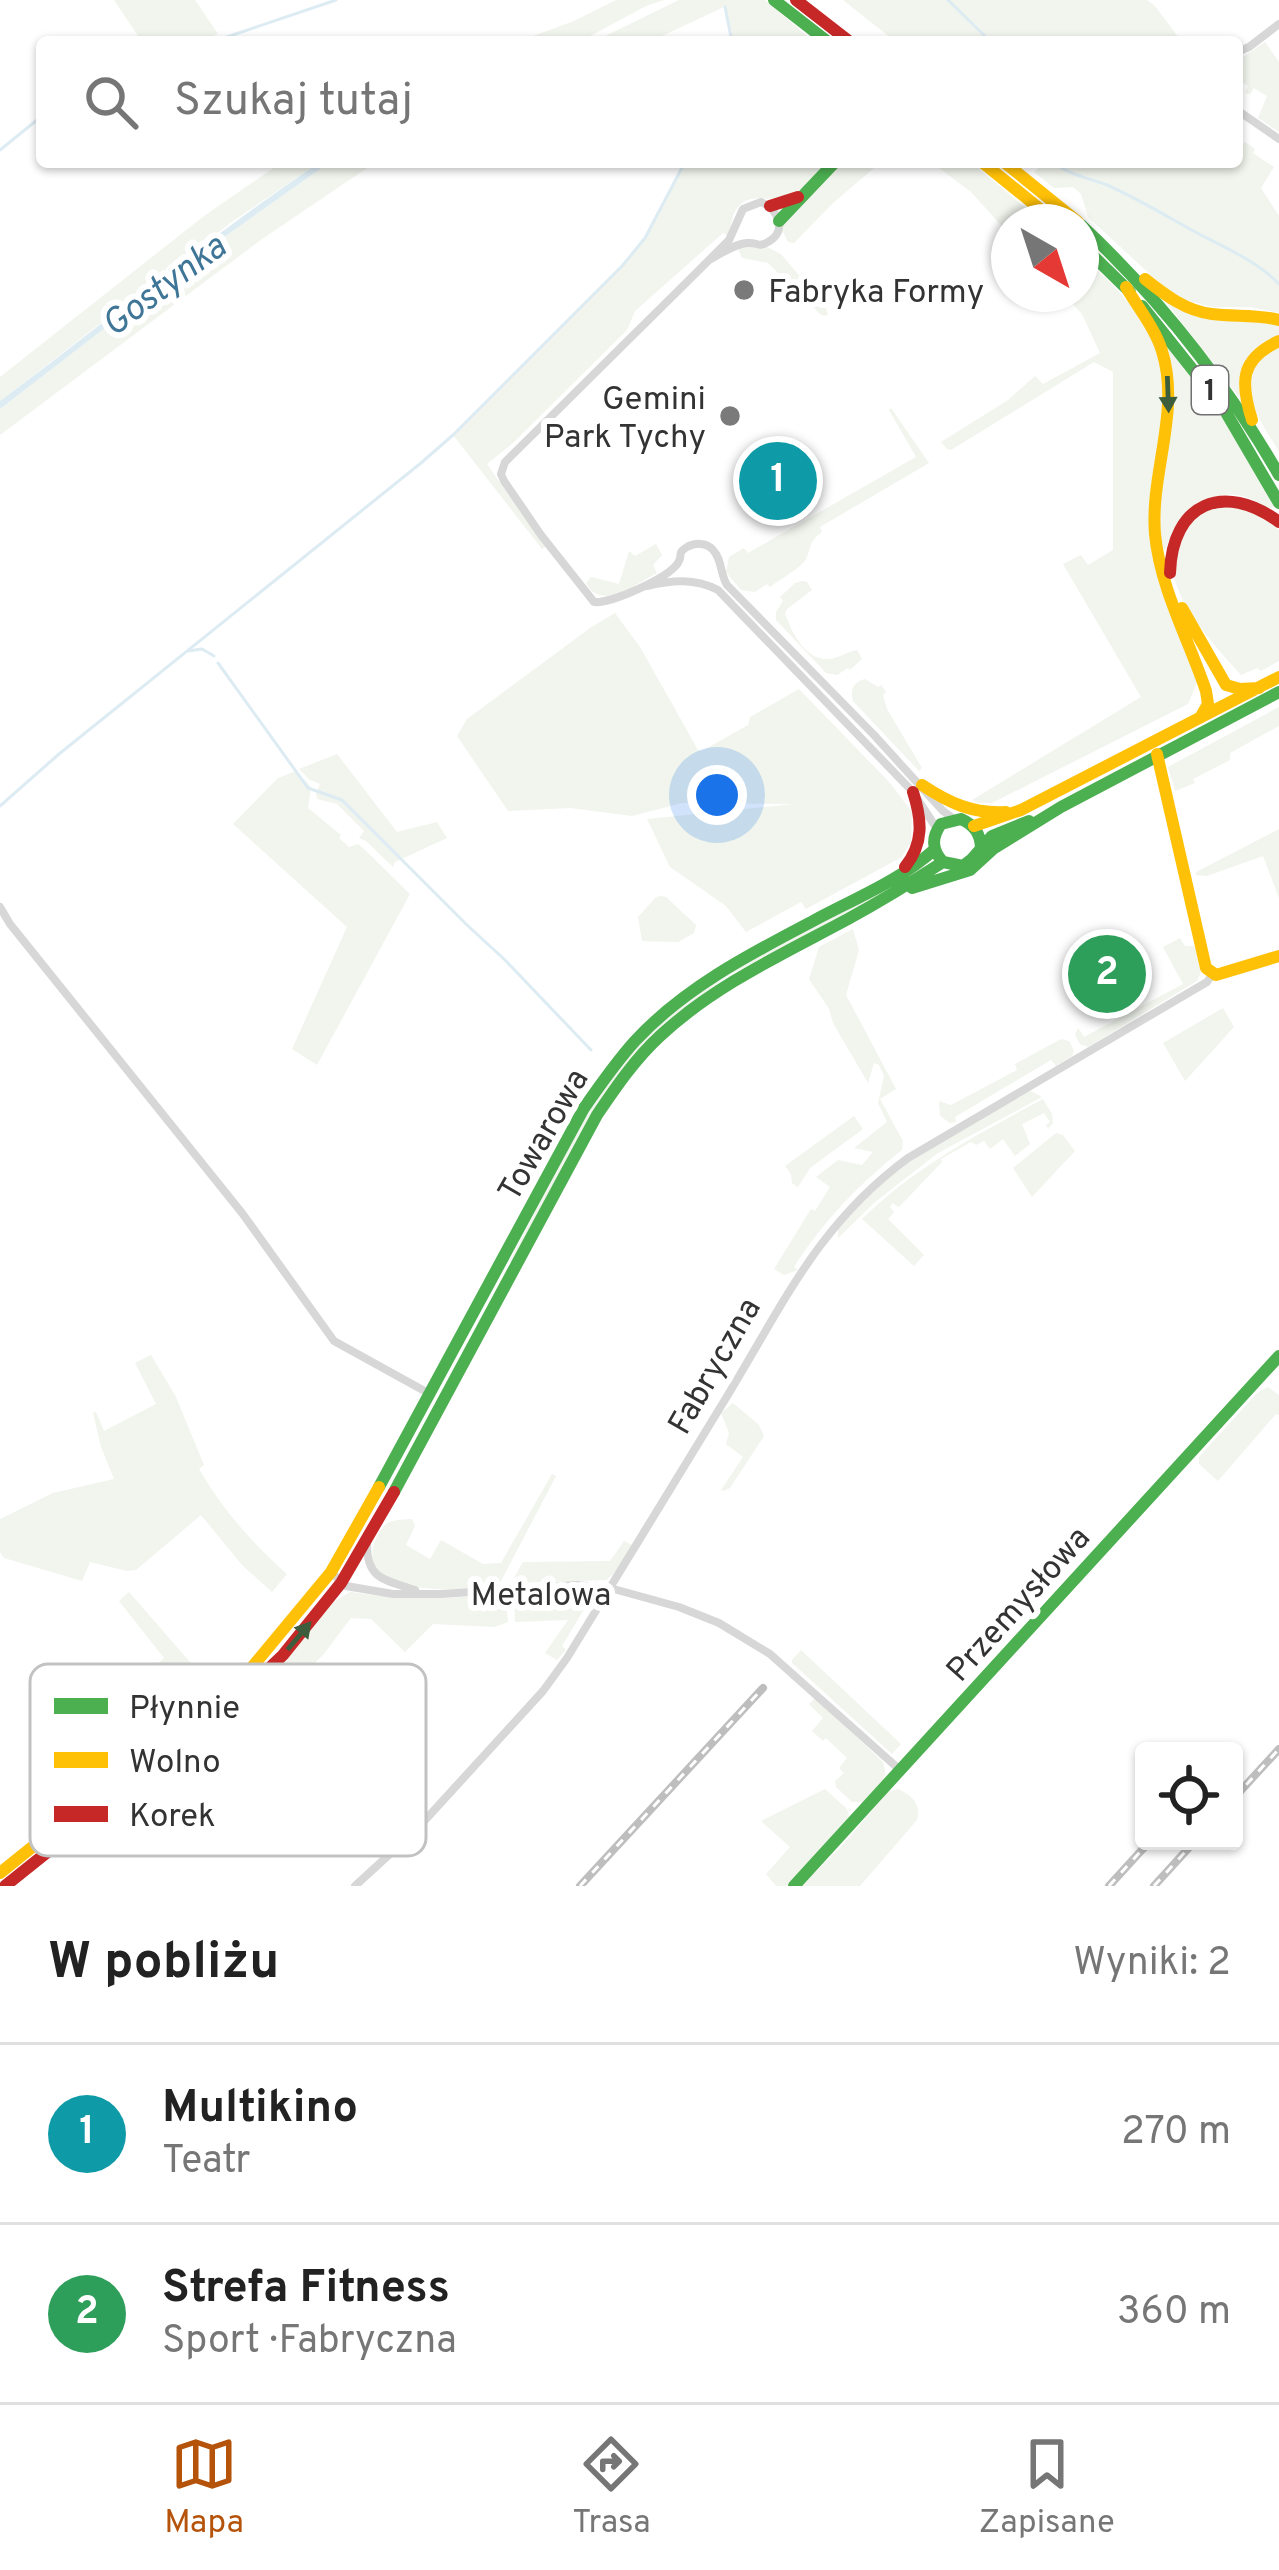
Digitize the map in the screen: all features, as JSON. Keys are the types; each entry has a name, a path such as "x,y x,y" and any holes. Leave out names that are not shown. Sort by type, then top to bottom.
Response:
{"street":[{"path":"774,0 819,36"},
{"path":"796,0 842,36"},
{"path":"1243,50 1279,24"},
{"path":"1243,114 1279,139"},
{"path":"709,260 743,243 771,240 779,221 830,168"},
{"path":"989,168 1034,204"},
{"name":"1","path":"1011,168 1055,204"},
{"path":"770,206 806,193"},
{"path":"779,221 770,206 748,204 729,240 502,468 504,481 590,599 599,604 639,588 678,562 684,550 699,544 713,550 727,585 917,788 937,830"},
{"path":"737,221 740,234 751,243"},
{"name":"1","path":"1099,242 1187,337 1279,475"},
{"path":"1105,247 1182,306 1208,314 1255,314 1279,320"},
{"name":"1","path":"1099,261 1176,345 1224,409 1279,502"},
{"path":"1126,287 1155,334 1167,370 1169,411 1155,496 1155,531 1165,578 1206,691 1208,704 1200,718"},
{"path":"1262,446 1244,396 1244,378 1256,354 1279,341"},
{"path":"1259,688 1234,688 1223,682 1180,604 1171,580 1169,554 1182,524 1212,502 1235,499 1254,504 1279,522"},
{"path":"678,562 687,580"},
{"path":"703,584 718,567"},
{"path":"639,588 677,579 715,587 954,819"},
{"path":"974,826 1021,810 1279,677"},
{"path":"981,847 979,832 961,819 937,830 933,839 938,856 963,866 975,859 990,838 1279,692"},
{"path":"1157,754 1206,968 1212,975"},
{"path":"917,788 968,811 1021,810"},
{"path":"889,880 914,857 922,837 917,788"},
{"path":"887,898 970,870 993,849 1061,806"},
{"name":"Towarowa","path":"253,1664 368,1540 596,1089 656,1019 726,966 938,856"},
{"name":"Towarowa","path":"274,1664 303,1633 336,1578 430,1394 604,1102 629,1069 694,1005 737,976 887,898 938,856"},
{"path":"0,907 242,1213 334,1342 430,1394"},
{"name":"Fabryczna","path":"426,1819 568,1658 787,1293 827,1233 853,1205 882,1177 946,1133 1212,975 1279,956"},
{"name":"Przemysłowa","path":"794,1886 1272,1372 1279,1356"},
{"path":"368,1540 368,1562 377,1576 422,1593"},
{"name":"Metalowa","path":"336,1578 350,1587 393,1594 610,1588 679,1607 740,1634 770,1654 900,1770"},
{"name":"Towarowa","path":"0,1873 30,1849"},
{"name":"Towarowa","path":"5,1886 42,1856"},
{"name":"Fabryczna","path":"356,1886 388,1856"}],"shaded area":[{"path":"114,0 195,0 218,34 212,36 138,36"},
{"path":"616,0 664,0 590,36 533,36"},
{"path":"679,0 765,0 807,36 732,36 724,7 662,36 605,36"},
{"path":"843,0 1147,0 1178,36 888,36"},
{"path":"1265,42 1279,62 1279,132 1258,118 1267,96 1254,88 1245,93 1243,57"},
{"path":"1245,142 1274,167 1261,188 1279,216 1279,313 1181,299 1099,227 1099,204 1084,204 1073,187 1054,188 1034,172 1038,168 1243,168"},
{"path":"273,168 311,168 233,221 0,401 0,377 204,216"},
{"path":"312,168 322,168 210,247 0,409 0,401"},
{"path":"322,168 367,168 262,239 0,435 0,409 210,247"},
{"path":"682,168 824,168 792,194 743,203 727,235 723,233 635,311 627,330 487,464 545,547 542,549 453,435 645,238"},
{"path":"833,168 874,168 794,243 788,242 782,230 798,205"},
{"path":"939,168 978,168 1021,204 991,204 991,214"},
{"path":"767,247 781,254 828,314 821,315 768,263 742,258 738,249"},
{"path":"1099,273 1146,327 1163,370 1163,421 1152,484 1151,532 1156,560 1198,680 1188,704 992,803 978,803 972,800 1141,697 1063,564 1081,555 1088,565 1113,550 1113,372 1094,362 951,450 941,442 1008,400 1035,376 1043,384 1100,353 1082,314 1099,312"},
{"path":"1163,298 1279,324 1279,337 1255,349 1242,401"},
{"path":"1160,336 1209,396 1275,506 1270,509 1229,494 1205,500 1185,516 1161,550 1158,513 1174,394"},
{"path":"1279,345 1279,452 1254,408 1248,384 1254,361"},
{"path":"891,408 929,463 820,527 822,532 803,563 770,587 741,590 726,572 729,557 744,548 748,553 916,457"},
{"path":"1227,504 1257,510 1279,530 1279,661 1241,675 1188,609 1173,571 1173,552 1185,527 1200,514"},
{"path":"656,544 662,555 653,565 657,573 610,595 592,591 586,583 591,577 619,584 629,551 635,556"},
{"path":"802,581 812,590 785,614 795,636 819,658 857,650 862,659 850,670 826,673 776,620 783,601 780,597"},
{"path":"615,613 640,647 698,750 748,725 750,717 799,689 912,812 911,842 902,857 806,909 801,902 746,932 726,906 670,867 647,819 794,804 682,803 632,816 570,808 508,811 457,736 467,719"},
{"path":"865,679 886,692 887,709 922,768 919,771 853,701 853,687"},
{"path":"1279,707 1279,726 1230,753 1230,760 1193,779 1195,783 1175,791 1168,767"},
{"path":"337,754 397,832 437,822 447,838 393,867 359,838 364,831 337,804 317,799 320,784 299,769"},
{"path":"296,771 311,787 308,808 349,847 358,844 363,848 410,894 317,1065 292,1049 347,927 233,824 278,778"},
{"path":"1279,829 1279,898 1263,856 1207,876 1196,875 1196,872"},
{"path":"923,864 926,871 726,977 673,1017 594,1110 511,1263 579,1125 636,1045 710,983 751,957"},
{"path":"661,896 696,925 694,933 678,942 642,941 638,917"},
{"path":"853,929 859,950 846,995 896,1089 880,1099 903,1141 902,1150 830,1218 794,1267 798,1270 784,1275 774,1269 830,1187 816,1177 838,1160 862,1165 873,1152 854,1148 887,1122 878,1103 884,1076 879,1065 874,1063 868,1083 809,979 819,947"},
{"path":"1180,938 1185,946 1195,946 1201,972 1197,981 1088,1047 1080,1044 1075,1035 1078,1028 1084,1037 1183,984 1163,947"},
{"path":"1223,1008 1234,1027 1185,1081 1163,1043"},
{"path":"1061,1039 1069,1041 1072,1056 1056,1066 1051,1060 955,1117 956,1122 940,1116 939,1101 951,1105 1017,1070 1015,1064"},
{"path":"1029,1090 1042,1097 938,1153 838,1238 838,1227 883,1181"},
{"path":"1043,1099 1053,1123 1048,1129 1050,1122 1044,1113 1022,1124 1030,1144 1015,1156 1003,1139 990,1149 984,1141 971,1142 941,1159 899,1207 892,1203 894,1212 888,1219 924,1255 914,1266 862,1219 925,1167"},
{"path":"854,1116 863,1129 810,1168 798,1187 792,1183 785,1166"},
{"path":"1056,1133 1075,1151 1032,1197 1013,1168"},
{"path":"151,1355 176,1397 208,1484 239,1525 287,1574 272,1592 242,1565 201,1515 136,1570 90,1562 82,1581 4,1558 0,1552 0,1519 53,1493 114,1479 93,1413 104,1431 156,1404 135,1363"},
{"path":"1268,1387 1279,1395 1279,1415 1218,1481 1199,1464 1199,1457 1257,1393"},
{"path":"733,1403 759,1425 764,1436 724,1491 743,1457 726,1444 729,1433 721,1413"},
{"path":"552,1474 556,1476 500,1583 455,1589 418,1587 388,1578 375,1566 373,1548 380,1530 390,1522 412,1519 415,1526 406,1545 430,1559 441,1540 483,1564 501,1563"},
{"path":"624,1541 632,1545 606,1580 519,1583 514,1578 523,1562 610,1561"},
{"path":"583,1590 597,1601 593,1610 586,1606 557,1660 545,1653 568,1620 515,1622 514,1596"},
{"path":"129,1592 192,1664 157,1664 164,1658 119,1601"},
{"path":"350,1592 396,1598 505,1594 508,1622 495,1627 433,1624 405,1652 371,1619 351,1618 314,1664 274,1664 330,1604"},
{"path":"801,1650 901,1744 892,1754 792,1663"},
{"path":"815,1698 885,1767 884,1779 864,1802 852,1802 836,1787 835,1781 844,1773 839,1768 847,1758 812,1731 823,1718 809,1704"},
{"path":"825,1789 847,1809 850,1819 787,1886 776,1886 766,1874 790,1847 761,1821"},
{"path":"898,1789 914,1801 917,1820 860,1886 801,1886 888,1792"}],"waterway":[{"path":"230,36 336,0"},
{"path":"948,0 985,36"},
{"path":"725,7 731,36"},
{"path":"0,150 36,121"},
{"path":"0,806 453,435 623,265 645,238 682,168"},
{"path":"1063,168 1142,202 1241,256 1279,284"},
{"path":"188,651 202,649 214,656"},
{"path":"218,663 308,788 342,800 591,1050"}],"railway":[{"path":"580,1886 763,1688"},
{"path":"1243,1788 1279,1749"},
{"path":"1109,1886 1142,1850"},
{"path":"1154,1886 1187,1850"}],"traffic: fast":[{"path":"774,0 820,36"},
{"path":"779,221 829,168"},
{"path":"1099,243 1189,342 1279,475"},
{"path":"1099,262 1130,292"},
{"path":"1142,306 1224,409 1279,503"},
{"path":"912,888 970,870 993,849 1061,807 1279,692"},
{"path":"981,847 976,830 961,819 941,824 934,839 943,862 963,866 992,836 1029,821"},
{"path":"379,1487 584,1108 628,1049 654,1022 719,974 891,880 934,850"},
{"path":"394,1492 597,1115 642,1054 681,1018 727,986 943,862"},
{"path":"794,1886 1279,1356"}],"traffic: slow":[{"path":"989,168 1034,204"},
{"path":"1011,168 1056,204"},
{"path":"1145,279 1193,310 1279,320"},
{"path":"1126,287 1155,334 1167,374 1155,534 1169,594 1206,691 1208,704 1200,718"},
{"path":"1252,420 1246,373 1257,356 1279,341"},
{"path":"1182,608 1226,685 1259,688"},
{"path":"974,826 1021,810 1279,677"},
{"path":"1157,754 1206,968 1216,975 1279,956"},
{"path":"922,785 962,806 1006,812"},
{"path":"255,1664 331,1572 379,1487"},
{"path":"0,1873 30,1849"}],"traffic: jam":[{"path":"796,0 842,36"},
{"path":"770,206 798,197"},
{"path":"1170,573 1180,530 1205,506 1239,503 1279,522"},
{"path":"905,867 920,831 913,792"},
{"path":"274,1664 341,1583 394,1492"},
{"path":"5,1886 42,1856"}],"place":[{"name":"Fabryka Formy","path":"744,290"},
{"name":"Gemini Park Tychy","path":"730,416"},
{"name":"Multikino","path":"778,481"},
{"name":"Strefa Fitness","path":"1107,974"}],"water label":[{"name":"Gostynka","path":"163,284"}]}
